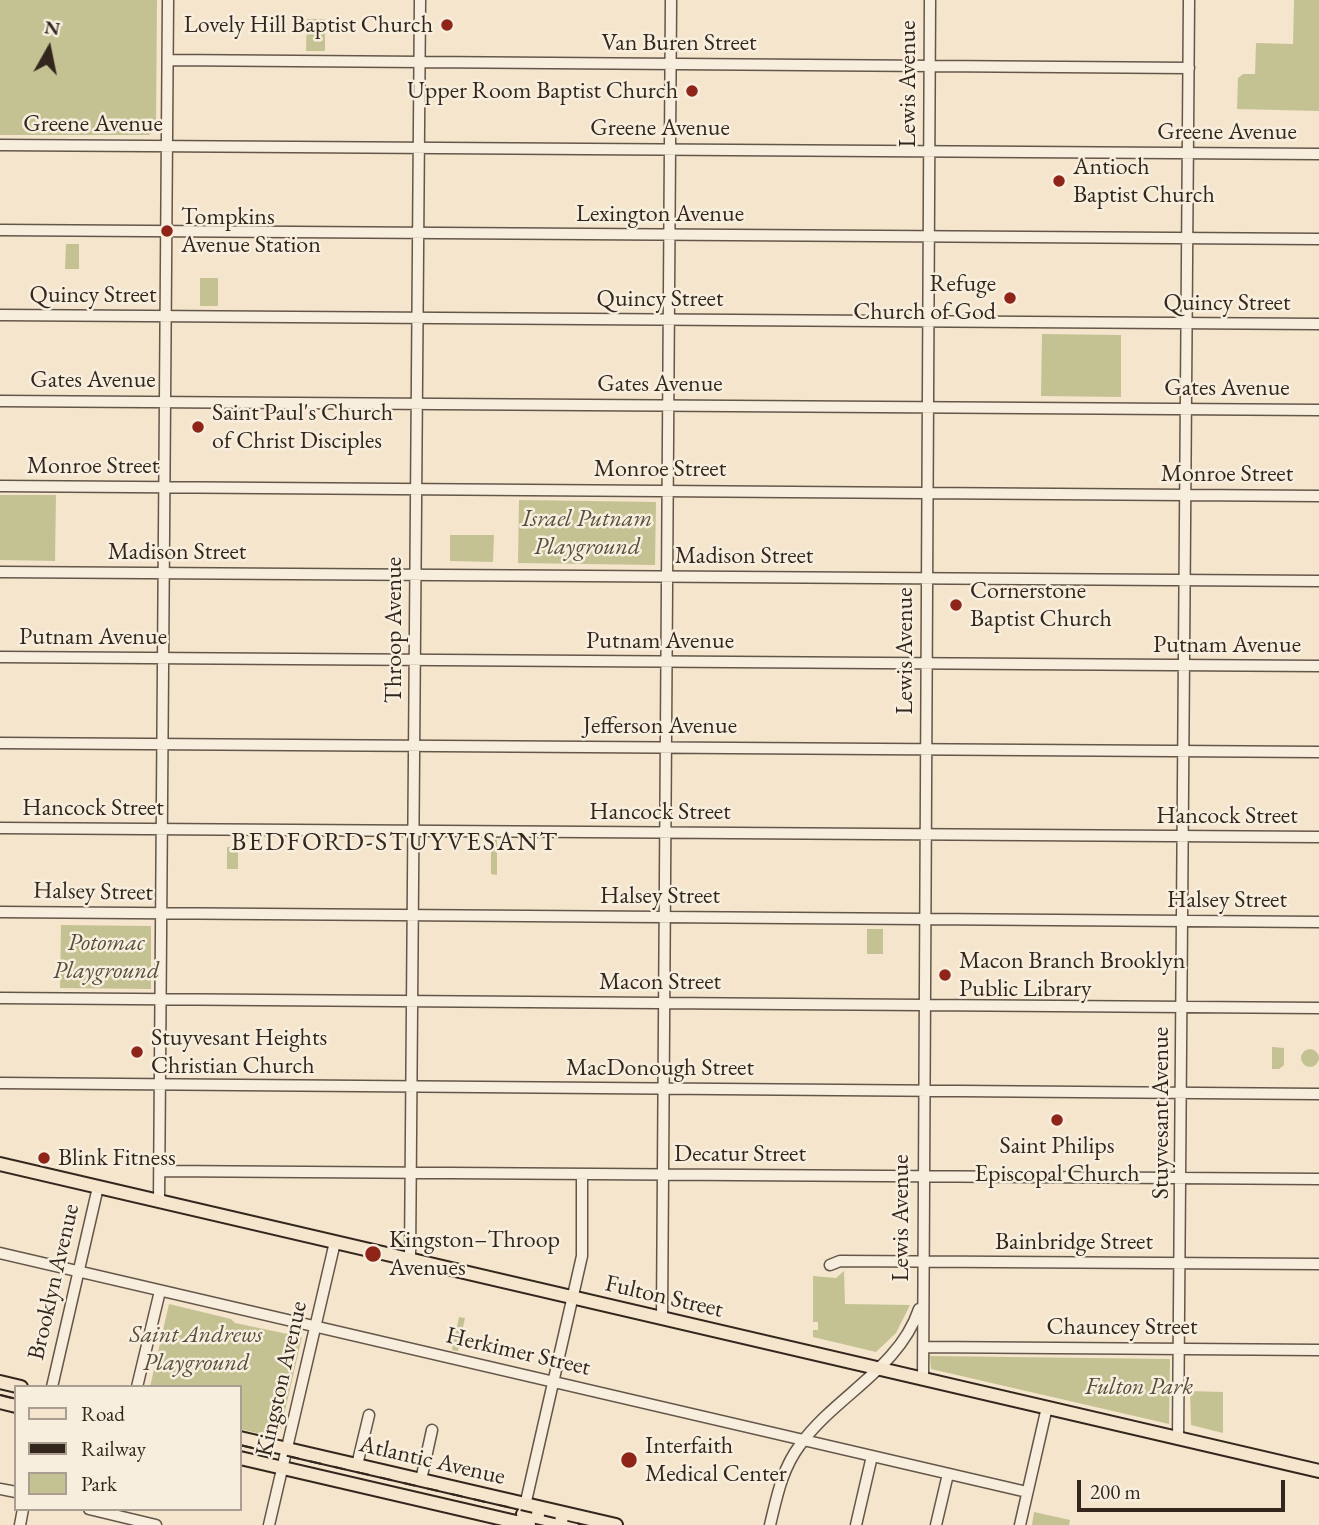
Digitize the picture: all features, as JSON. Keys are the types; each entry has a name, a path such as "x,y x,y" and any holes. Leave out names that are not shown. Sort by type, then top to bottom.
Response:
{"main road":[{"name":"Fulton Street","path":"0,1164 1319,1471"},
{"name":"Atlantic Avenue","path":"242,1439 421,1480 524,1518"},
{"name":"Atlantic Avenue","path":"242,1458 524,1518 616,1525"},
{"path":"524,1518 572,1525"}],"street":[{"path":"159,1201 168,0"},
{"name":"Throop Avenue","path":"410,1259 420,0"},
{"path":"662,1318 671,0"},
{"name":"Lewis Avenue","path":"923,1378 921,1301 930,0"},
{"path":"1188,238 1189,0"},
{"name":"Van Buren Street","path":"168,60 1189,68"},
{"name":"Greene Avenue","path":"0,145 1319,154"},
{"name":"Lexington Avenue","path":"0,230 1319,239"},
{"name":"Stuyvesant Avenue","path":"1178,1439 1188,238"},
{"name":"Quincy Street","path":"0,315 1319,324"},
{"name":"Gates Avenue","path":"0,401 1319,410"},
{"name":"Monroe Street","path":"0,486 1319,496"},
{"name":"Madison Street","path":"0,572 1319,581"},
{"name":"Putnam Avenue","path":"0,657 1319,666"},
{"name":"Jefferson Avenue","path":"0,743 1319,752"},
{"name":"Hancock Street","path":"0,828 1319,837"},
{"name":"Halsey Street","path":"0,912 1319,922"},
{"name":"Macon Street","path":"0,998 1319,1008"},
{"name":"MacDonough Street","path":"0,1083 1319,1094"},
{"name":"Decatur Street","path":"160,1171 1319,1179"},
{"path":"524,1518 582,1256 582,1174"},
{"name":"Brooklyn Avenue","path":"52,1385 98,1187"},
{"name":"Kingston Avenue","path":"270,1525 335,1242"},
{"name":"Herkimer Street","path":"0,1253 1027,1492"},
{"name":"Bainbridge Street","path":"830,1265 840,1261 1319,1264"},
{"path":"138,1385 160,1291"},
{"name":"Lewis Avenue","path":"770,1525 781,1479 803,1440 905,1339 921,1301"},
{"name":"Chauncey Street","path":"924,1347 1319,1350"},
{"path":"1020,1525 1047,1407"},
{"path":"357,1465 369,1415"},
{"path":"421,1480 432,1430"},
{"path":"856,1525 872,1456"},
{"path":"936,1525 948,1474"},
{"path":"97,1511 156,1525"}],"green space":[{"path":"0,0 157,0 156,129 149,135 0,135"},
{"path":"1294,0 1319,0 1319,111 1237,109 1238,78 1243,74 1255,74 1256,43 1293,44"},
{"path":"307,19 325,19 325,51 306,51"},
{"path":"66,244 79,244 79,269 65,269"},
{"path":"200,278 218,278 218,306 200,306"},
{"path":"1042,334 1121,335 1121,397 1041,396"},
{"path":"0,495 56,495 55,561 0,560"},
{"name":"Israel Putnam Playground","path":"519,500 656,502 655,565 518,563"},
{"path":"450,535 494,535 493,562 450,561"},
{"path":"491,840 497,840 497,875 491,874"},
{"path":"227,847 238,847 238,869 227,869"},
{"name":"Potomac Playground","path":"61,925 151,926 151,989 60,988"},
{"path":"867,929 883,929 883,954 867,954"},
{"path":"1272,1047 1284,1048 1284,1065 1279,1069 1272,1069"},
{"path":"1310,1049 1316,1052 1319,1058 1316,1064 1310,1067 1304,1064 1301,1058 1304,1052"},
{"path":"844,1271 845,1304 910,1305 896,1333 876,1352 813,1337 813,1330 818,1330 818,1322 813,1322 813,1276 836,1278"},
{"name":"Saint Andrews Playground","path":"169,1304 231,1319 235,1323 302,1337 281,1428 257,1433 242,1429 242,1385 150,1385"},
{"path":"459,1317 465,1318 458,1351 452,1350"},
{"name":"Fulton Park","path":"930,1356 1170,1359 1169,1424 931,1369"},
{"path":"1190,1391 1223,1392 1223,1433 1191,1425"},
{"path":"1034,1512 1070,1520 1069,1525 1032,1525"}],"railway":[{"path":"0,1395 14,1398"},
{"path":"242,1445 585,1525"}],"place":[{"name":"Lovely Hill Baptist Church","path":"447,25"},
{"name":"Upper Room Baptist Church","path":"692,91"},
{"name":"Antioch Baptist Church","path":"1059,181"},
{"name":"Tompkins Avenue Station","path":"167,231"},
{"name":"Refuge Church of God","path":"1010,298"},
{"name":"Saint Paul's Church of Christ Disciples","path":"198,427"},
{"name":"Cornerstone Baptist Church","path":"956,605"},
{"name":"Macon Branch Brooklyn Public Library","path":"945,975"},
{"name":"Stuyvesant Heights Christian Church","path":"137,1052"},
{"name":"Saint Philips Episcopal Church","path":"1057,1120"},
{"name":"Blink Fitness","path":"44,1158"},
{"name":"Kingston–Throop Avenues","path":"373,1254"},
{"name":"Interfaith Medical Center","path":"629,1460"}],"district":[{"name":"BEDFORD-STUYVESANT","path":"395,843"}]}
